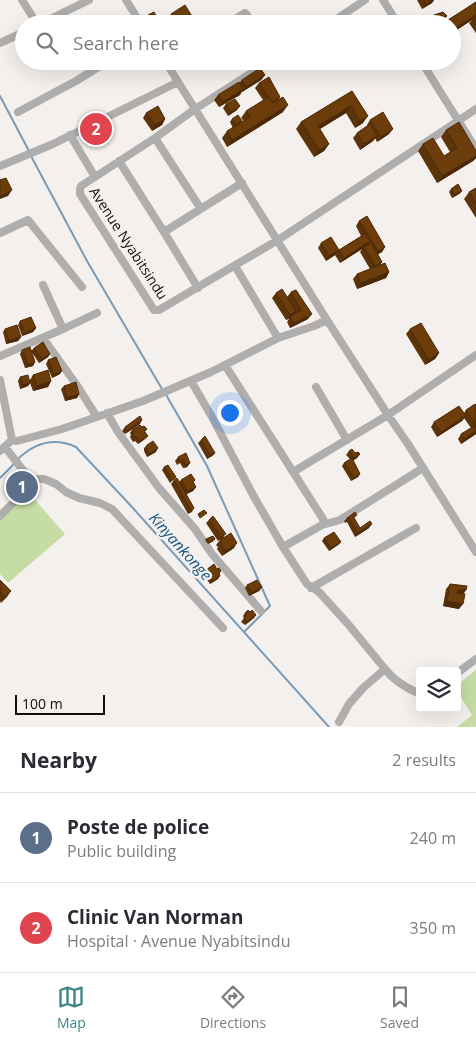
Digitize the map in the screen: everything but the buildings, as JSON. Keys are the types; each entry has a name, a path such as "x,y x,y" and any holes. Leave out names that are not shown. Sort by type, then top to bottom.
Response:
{"street":[{"path":"22,0 31,15"},
{"path":"58,15 89,0"},
{"path":"126,0 135,15"},
{"path":"342,15 366,0"},
{"path":"383,0 392,15"},
{"path":"0,43 15,36"},
{"path":"18,112 94,70"},
{"path":"171,70 327,320 476,552"},
{"name":"Avenue Nyabitsindu","path":"256,70 81,186 80,194 154,310 159,310 198,288 278,240 476,109"},
{"path":"427,70 476,149"},
{"path":"0,166 40,150 178,82"},
{"path":"70,135 95,177"},
{"path":"154,138 201,209"},
{"path":"119,161 198,288"},
{"path":"164,232 242,183"},
{"path":"0,233 28,220 82,287"},
{"path":"235,266 278,338"},
{"path":"44,285 63,329"},
{"path":"0,356 98,313"},
{"path":"12,440 18,441 54,431 160,394 225,365 278,338 327,320"},
{"path":"42,338 76,384 97,417"},
{"path":"293,472 388,415 476,355"},
{"path":"225,365 323,519 324,523 322,525"},
{"path":"0,380 12,440"},
{"path":"191,380 253,495 306,584 319,592 396,681 416,692"},
{"path":"316,388 347,440"},
{"path":"107,413 118,432 159,488 195,529 212,554 261,611"},
{"path":"12,440 2,449 32,482"},
{"path":"283,548 322,525 340,520 423,468"},
{"path":"0,516 32,482 38,479 44,479 79,498 100,503 112,509 223,628"},
{"path":"311,588 416,528"},
{"path":"461,671 476,659"},
{"path":"339,722 349,704 362,688 385,670"}],"green space":[{"path":"28,492 65,534 8,583 0,574 0,517"},
{"path":"476,670 476,727 457,727 472,715 461,697 461,682"}],"waterway":[{"path":"0,96 29,151"},
{"path":"31,156 87,261 162,389"},
{"path":"165,393 207,466 270,606 244,632"},
{"name":"Kinyankonge","path":"17,460 30,449 45,443 60,442 76,447 329,727"},
{"name":"Kinyankonge","path":"0,478 14,464"}],"place":[{"name":"Clinic Van Norman","path":"96,129"},
{"name":"Poste de police","path":"22,487"}]}
